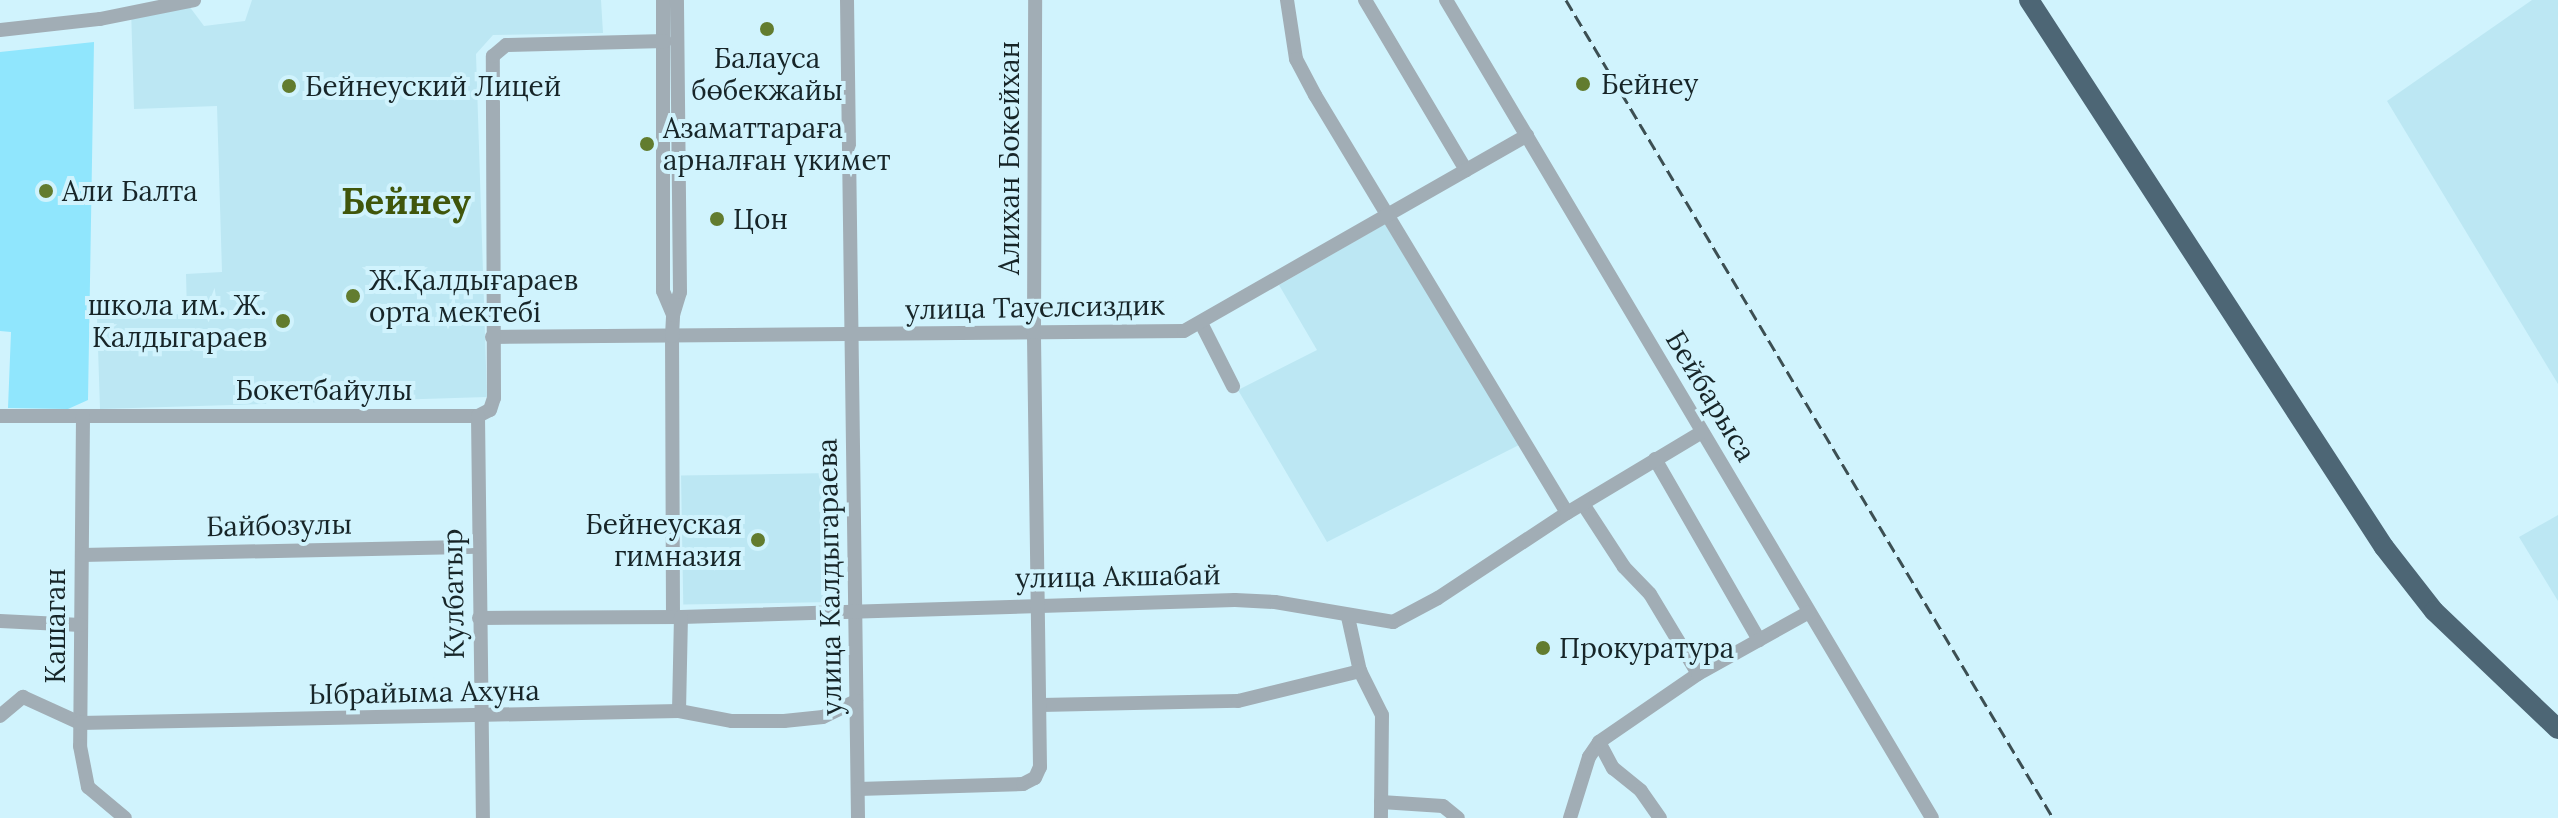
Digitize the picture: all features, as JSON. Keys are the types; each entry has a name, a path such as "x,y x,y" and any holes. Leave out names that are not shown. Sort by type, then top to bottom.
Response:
{"highway":[{"path":"2029,0 2384,547 2434,611 2558,729"}],"street":[{"path":"0,30 100,19 194,0"},
{"path":"663,0 671,179"},
{"path":"677,0 671,179 663,291 673,315 679,711"},
{"name":"улица Калдыгараева","path":"847,0 858,818"},
{"name":"Алихан Бокейхан","path":"858,789 1023,784 1035,778 1040,767 1034,332 1035,0"},
{"path":"1287,0 1296,59 1567,513"},
{"path":"1365,0 1466,170"},
{"name":"Бейбарыса","path":"1446,0 1932,818"},
{"path":"478,416 490,410 494,398 493,56 506,45 665,41"},
{"name":"улица Тауелсиздик","path":"492,337 1166,333 1201,323 1263,284 1527,135"},
{"path":"1201,323 1233,386"},
{"name":"Бокетбайулы","path":"0,416 478,416"},
{"name":"Кашаган","path":"83,416 80,746 88,787 125,818"},
{"name":"Кулбатыр","path":"478,416 477,547 483,818"},
{"name":"улица Акшабай","path":"479,618 677,617 1235,600 1275,602 1348,617 1400,620 1567,513 1702,432"},
{"path":"1655,459 1759,640"},
{"path":"1583,504 1624,567 1650,594 1698,674"},
{"name":"Байбозулы","path":"82,555 477,547"},
{"path":"1570,818 1589,757 1599,742 1698,674 1809,612"},
{"path":"1348,617 1360,671 1382,715 1381,818"},
{"path":"0,621 81,625"},
{"path":"1041,705 1238,701 1360,671"},
{"name":"Ыбрайыма Ахуна","path":"0,716 23,697 80,723 483,718 679,711 732,721 784,721 823,717 856,701"},
{"path":"1599,742 1613,768 1641,791 1660,818"},
{"path":"1381,802 1443,806 1458,818"}],"shaded area":[{"path":"252,0 601,0 603,33 493,35 476,54 487,397 100,409 97,317 187,314 186,274 222,272 217,106 134,109 131,8 189,6 204,26 245,21"},
{"path":"2532,0 2558,0 2558,384 2387,101"},
{"name":"Али Балта","path":"94,42 88,400 68,409 8,408 11,332 0,331 0,52"},
{"path":"1385,224 1519,445 1327,542 1238,390 1317,350 1279,285"},
{"name":"Бейнеуская гимназия","path":"831,473 833,602 683,605 681,476"},
{"path":"2558,515 2558,601 2519,537"}],"railway":[{"path":"1566,0 2053,818"}],"place":[{"name":"Балауса бөбекжайы","path":"767,29"},
{"name":"Бейнеу","path":"1583,84"},
{"name":"Бейнеуский Лицей","path":"289,86"},
{"name":"Азаматтараға арналған үкимет","path":"647,144"},
{"name":"Али Балта","path":"46,191"},
{"name":"Цон","path":"717,219"},
{"name":"Ж.Қалдығараев орта мектебі","path":"353,296"},
{"name":"школа им. Ж. Калдыгараев","path":"283,321"},
{"name":"Бейнеуская гимназия","path":"758,540"},
{"name":"Прокуратура","path":"1543,648"}],"district":[{"name":"Бейнеу","path":"406,202"}]}
